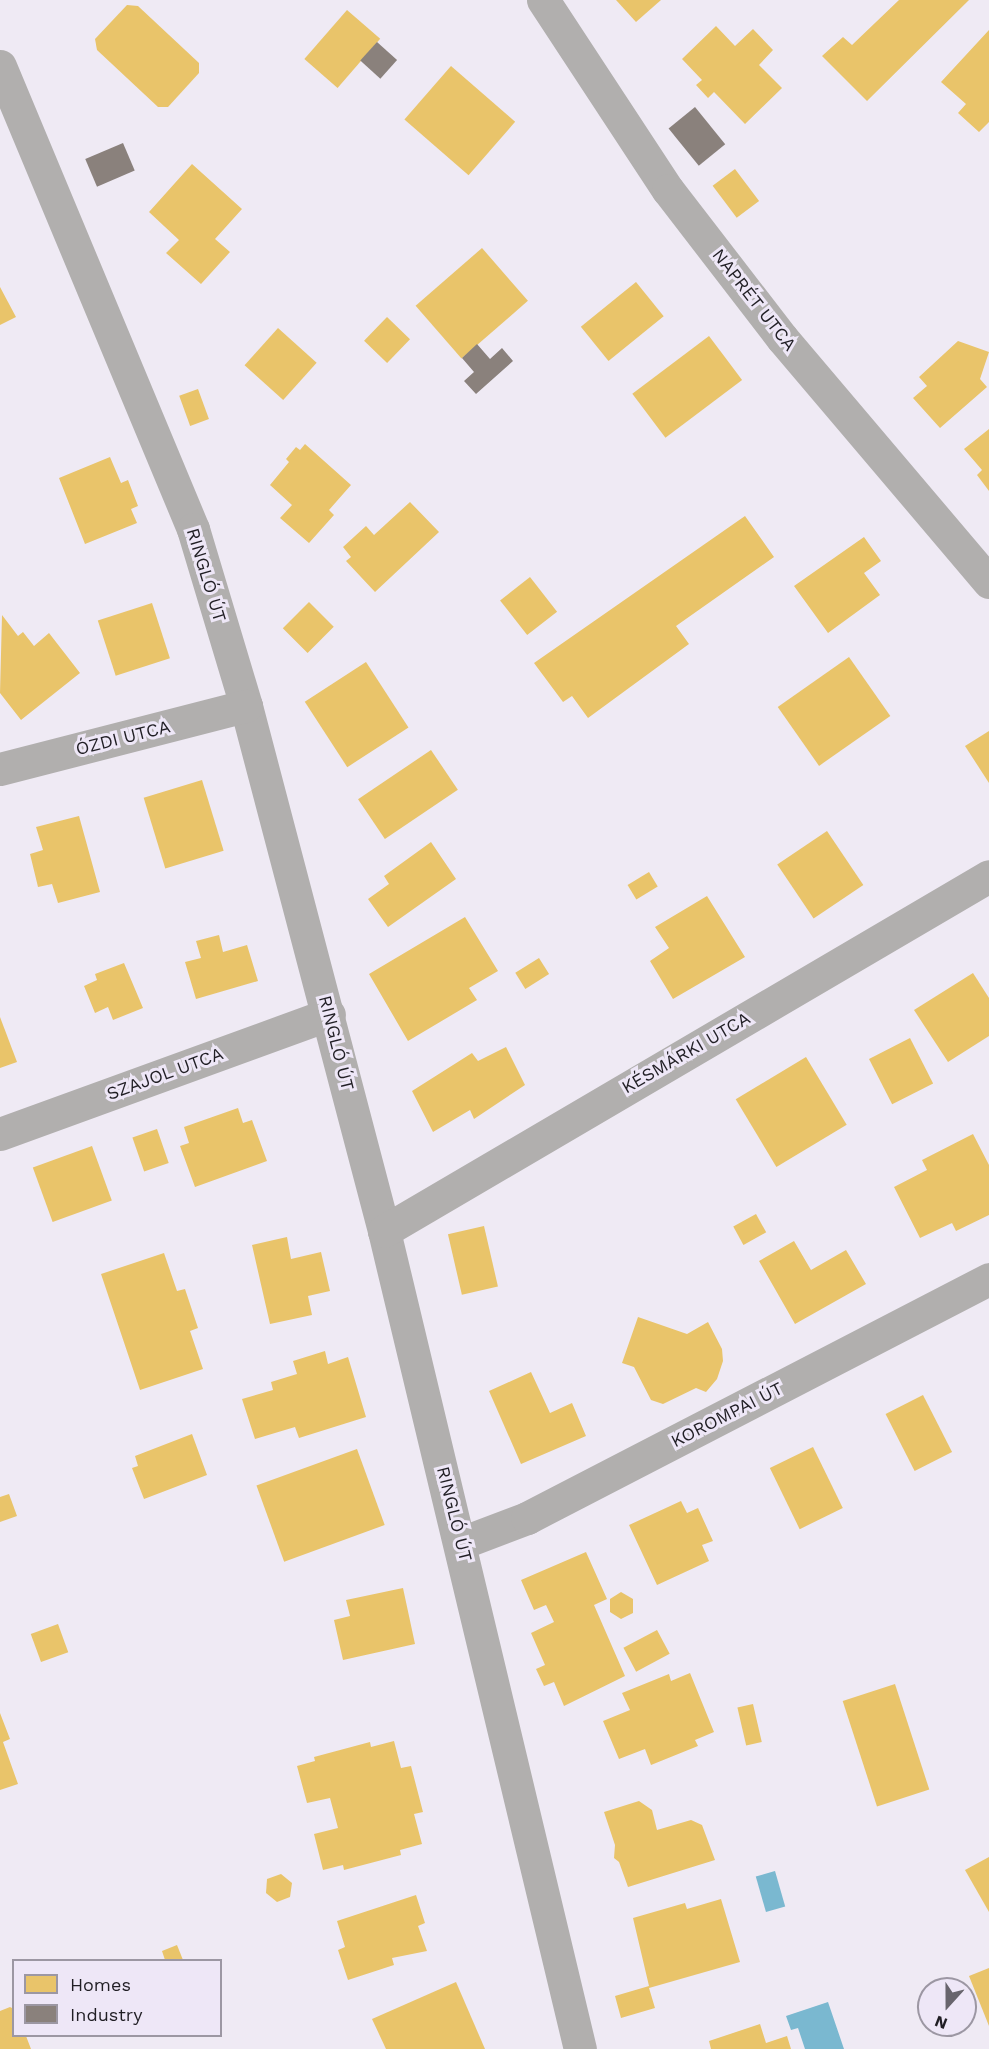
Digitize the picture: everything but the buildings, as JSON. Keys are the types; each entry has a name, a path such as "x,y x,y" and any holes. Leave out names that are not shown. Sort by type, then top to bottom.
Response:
{"street":[{"name":"NAPRÉT UTCA","path":"543,0 668,190 782,338 989,582"},
{"name":"RINGLÓ ÚT","path":"0,66 193,529 246,706 329,1014 384,1231 461,1543 580,2049"},
{"name":"ÓZDI UTCA","path":"0,769 246,706"},
{"name":"KÉSMÁRKI UTCA","path":"384,1231 989,876"},
{"name":"SZAJOL UTCA","path":"0,1134 329,1014"},
{"name":"KOROMPAI ÚT","path":"461,1543 527,1518 989,1279"}],"water":[{"path":"775,1871 785,1907 766,1912 756,1877"},
{"path":"828,2002 844,2049 805,2049 798,2028 791,2030 786,2016"}]}
